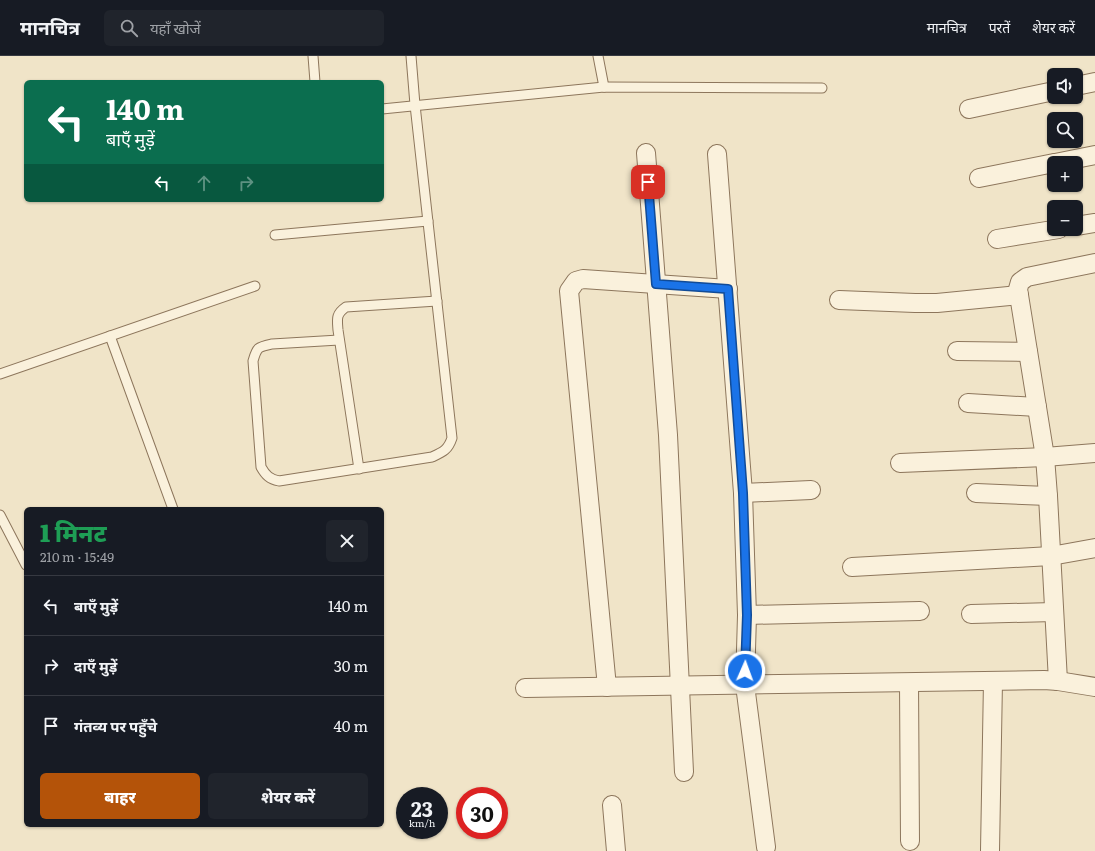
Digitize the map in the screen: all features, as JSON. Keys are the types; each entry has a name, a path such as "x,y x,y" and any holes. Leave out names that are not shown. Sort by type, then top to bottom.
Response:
{"street":[{"path":"1083,85 1095,82"},
{"path":"969,109 1047,92"},
{"path":"646,153 668,435 684,772"},
{"path":"717,154 743,493 747,615 745,685 766,847"},
{"path":"1083,157 1095,155"},
{"path":"979,178 1047,164"},
{"path":"1083,225 1095,223"},
{"path":"997,239 1047,231"},
{"path":"1058,681 1045,457 1018,289 1020,282 1027,277 1095,263"},
{"path":"607,687 569,291 576,281 583,279 728,289"},
{"path":"839,300 937,303 1019,295"},
{"path":"957,351 1028,352"},
{"path":"968,403 1037,408"},
{"path":"900,464 1095,453"},
{"path":"743,493 811,490"},
{"path":"976,493 1048,496"},
{"path":"852,567 1051,556 1095,548"},
{"path":"747,615 920,611"},
{"path":"971,614 1054,612"},
{"path":"525,688 1044,680 1095,687"},
{"path":"990,851 993,681"},
{"path":"909,682 910,841"},
{"path":"612,805 616,851"}],"lane":[{"path":"313,56 315,80"},
{"path":"339,340 272,344 263,346 256,351 254,361 261,467 265,474 271,479 279,481 432,458 442,453 450,446 452,438 415,106 411,56"},
{"path":"598,56 604,87"},
{"path":"384,108 604,87 822,88"},
{"path":"275,235 428,220"},
{"path":"0,374 255,286"},
{"path":"359,469 339,340 337,319 339,312 346,307 437,301"},
{"path":"110,336 171,507"},
{"path":"0,515 24,561"}],"route":[{"path":"648,182 656,284 728,289 743,493 747,615 745,671"}]}
